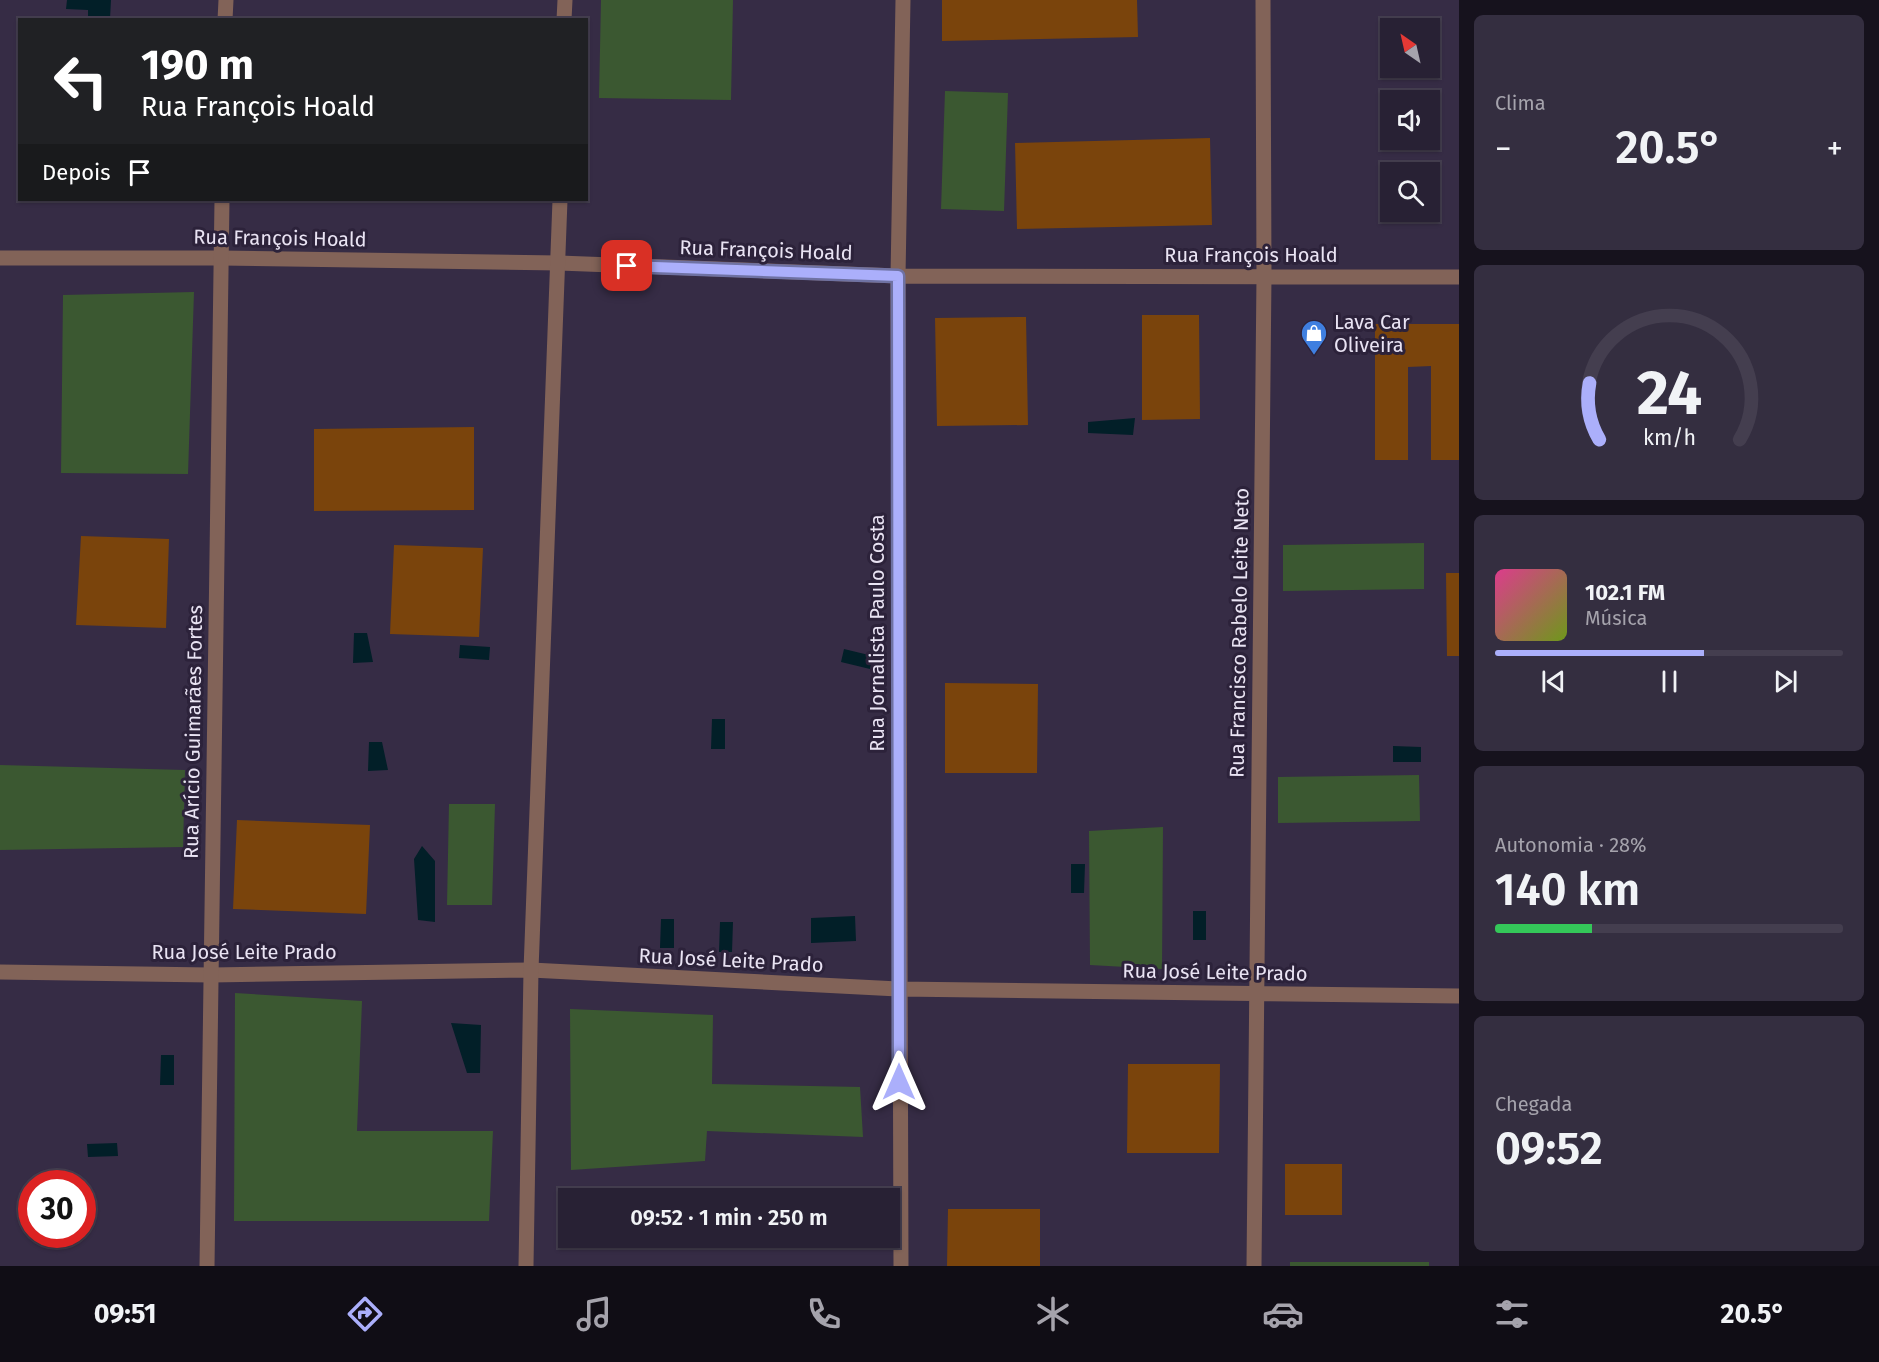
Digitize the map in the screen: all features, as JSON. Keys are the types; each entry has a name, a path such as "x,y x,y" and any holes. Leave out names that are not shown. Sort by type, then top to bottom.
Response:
{"street":[{"path":"225,18 226,0"},
{"path":"564,18 565,0"},
{"name":"Rua Jornalista Paulo Costa","path":"901,1266 898,989 898,276 903,0"},
{"name":"Rua Francisco Rabelo Leite Neto","path":"1254,1266 1264,276 1263,0"},
{"name":"Rua Arício Guimarães Fortes","path":"207,1266 222,201"},
{"path":"526,1266 531,970 560,201"},
{"name":"Rua François Hoald","path":"0,258 221,258 559,263 898,276 1459,278"},
{"name":"Rua José Leite Prado","path":"0,972 211,975 531,970 898,989 1459,996"}],"green space":[{"path":"601,0 733,0 731,100 599,98"},
{"path":"945,91 1008,93 1004,211 941,209"},
{"path":"194,292 188,474 61,473 63,295"},
{"path":"1424,543 1424,589 1283,591 1283,545"},
{"path":"0,765 185,770 183,847 0,850"},
{"path":"1419,775 1420,821 1278,823 1278,777"},
{"path":"449,804 495,804 492,905 447,905"},
{"path":"1163,827 1162,969 1090,965 1089,831"},
{"path":"235,993 362,1001 357,1131 493,1131 489,1221 234,1221"},
{"path":"570,1009 713,1015 712,1084 860,1087 863,1137 707,1131 705,1161 571,1170"},
{"path":"1290,1262 1429,1262 1429,1266 1290,1266"}],"water":[{"path":"67,0 111,0 110,18 88,18 88,10 66,9"},
{"path":"1135,418 1133,435 1088,433 1088,422"},
{"path":"354,633 367,633 373,662 353,663"},
{"path":"460,645 490,647 489,660 459,658"},
{"path":"844,649 873,656 870,669 841,662"},
{"path":"712,719 725,719 725,749 711,749"},
{"path":"369,742 382,742 388,770 368,771"},
{"path":"1393,746 1421,747 1421,762 1393,762"},
{"path":"422,846 435,861 435,922 418,920 414,859"},
{"path":"1071,864 1085,864 1084,893 1071,893"},
{"path":"1193,911 1206,911 1206,940 1193,940"},
{"path":"855,916 856,941 811,943 811,918"},
{"path":"661,919 674,919 674,948 660,948"},
{"path":"720,922 733,922 732,952 719,952"},
{"path":"451,1023 481,1025 480,1073 467,1073"},
{"path":"161,1055 174,1055 174,1085 160,1085"},
{"path":"117,1143 118,1156 88,1157 87,1144"}],"building":[{"path":"942,0 1137,0 1138,37 942,41"},
{"path":"1210,138 1212,225 1017,229 1015,143"},
{"path":"1142,315 1199,315 1200,419 1142,420"},
{"path":"1026,317 1028,425 937,426 935,318"},
{"path":"1375,324 1459,324 1459,460 1431,460 1431,366 1408,367 1408,460 1375,460"},
{"path":"474,427 474,510 314,511 314,429"},
{"path":"81,536 169,539 166,628 76,625"},
{"path":"394,545 483,548 479,637 390,634"},
{"path":"1446,573 1459,573 1459,656 1447,656"},
{"path":"945,683 1038,684 1037,773 945,773"},
{"path":"237,820 370,825 366,914 233,909"},
{"path":"1128,1064 1220,1064 1219,1153 1127,1153"},
{"path":"1285,1164 1342,1164 1342,1215 1285,1215"},
{"path":"948,1209 1040,1209 1040,1266 947,1266"}],"place":[{"name":"Lava Car Oliveira","path":"1314,356"}],"route":[{"path":"627,266 898,276 899,1082"}]}
